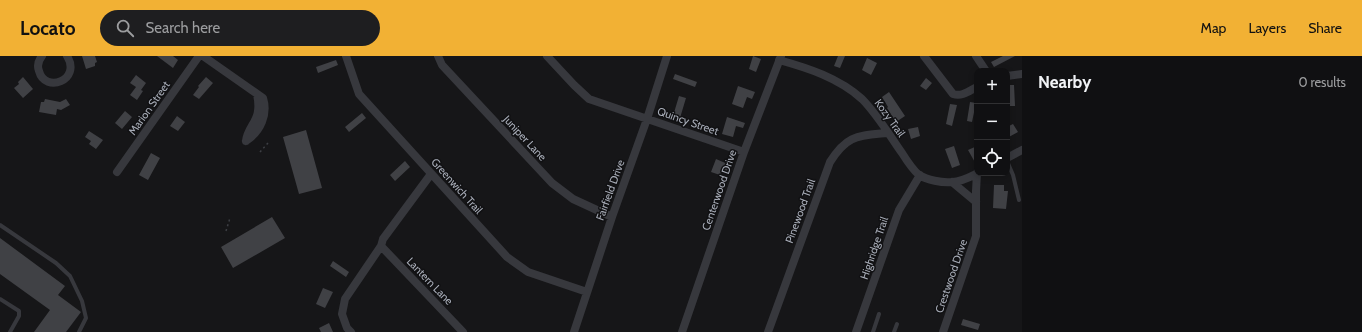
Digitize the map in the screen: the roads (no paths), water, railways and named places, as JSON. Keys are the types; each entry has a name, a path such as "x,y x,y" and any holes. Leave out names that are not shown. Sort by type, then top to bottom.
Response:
{"street":[{"path":"40,57 38,63 40,74 43,79 53,83 64,80 68,76 71,66 67,56"},
{"name":"Marion Street","path":"117,172 199,56"},
{"path":"203,56 263,98 266,106 265,114 253,136 246,141 247,133 256,119 258,111 257,94"},
{"name":"Greenwich Trail","path":"346,56 359,94 507,257 528,272 587,292"},
{"name":"Juniper Lane","path":"438,56 442,65 552,183 573,199 612,217"},
{"name":"Quincy Street","path":"547,56 589,99 744,152"},
{"name":"Fairfield Drive","path":"574,332 612,217 648,119 667,56"},
{"path":"924,56 953,94 963,95 974,89"},
{"path":"976,56 984,68"},
{"name":"Kozy Trail","path":"780,58 822,74 838,82 856,94 871,109 910,165 920,175"},
{"name":"Centerwood Drive","path":"682,332 744,152 780,58"},
{"path":"1010,76 1022,74"},
{"name":"Pinewood Trail","path":"768,332 830,162 844,144 851,139 859,136 887,133"},
{"path":"1010,157 1022,150"},
{"path":"351,332 347,328 342,314 345,299 381,246 383,239 431,174"},
{"path":"920,175 930,179 952,182 963,180 974,175"},
{"name":"Highridge Trail","path":"856,332 899,210 920,175"},
{"name":"Crestwood Drive","path":"943,332 976,236 976,191 978,176"},
{"path":"952,182 976,202"},
{"name":"Lantern Lane","path":"381,246 463,332"}],"lane":[{"path":"1010,167 1019,200"},
{"path":"0,225 56,263 70,276 82,301 86,318 79,332"},
{"path":"0,299 19,311 19,316 10,332"},
{"path":"873,332 879,314"},
{"path":"894,332 897,324"}]}
